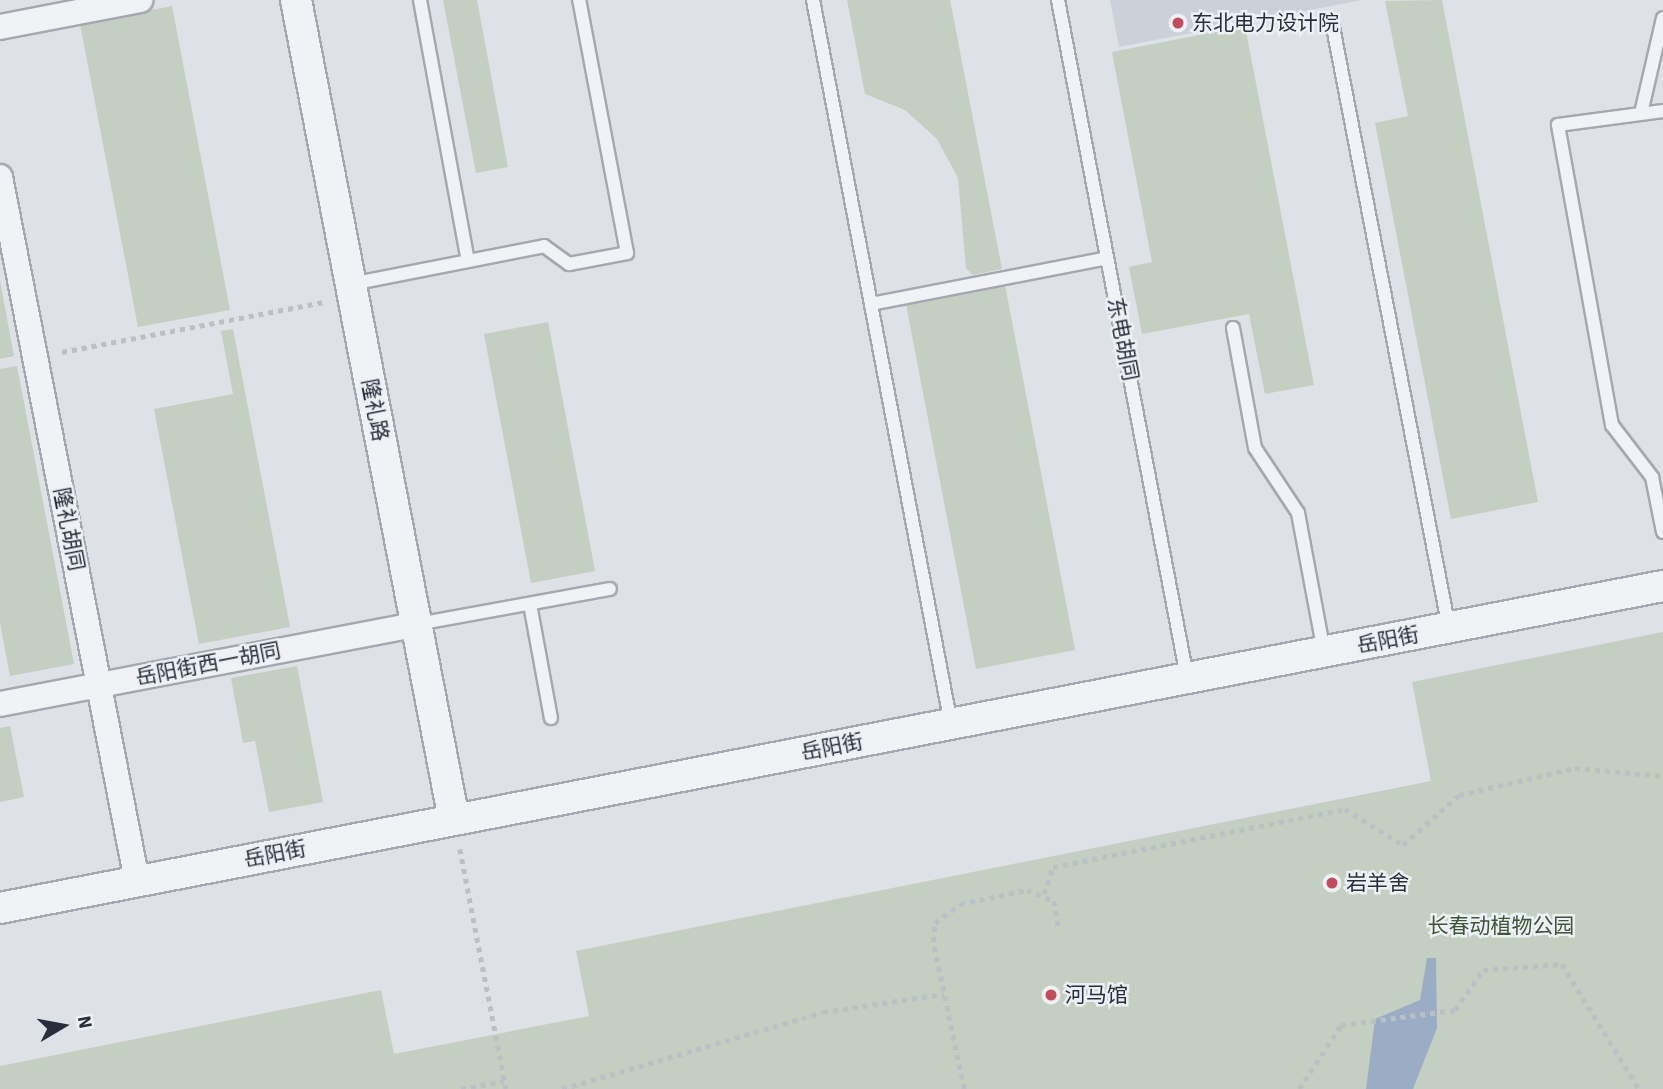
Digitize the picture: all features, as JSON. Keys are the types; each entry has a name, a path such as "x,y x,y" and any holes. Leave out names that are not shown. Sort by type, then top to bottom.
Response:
{"street":[{"path":"0,27 140,0"},
{"name":"隆礼路","path":"296,0 454,820"},
{"name":"隆礼胡同","path":"0,177 137,881"},
{"name":"岳阳街","path":"0,908 1663,586"},
{"name":"岳阳街西一胡同","path":"0,704 416,625"}],"lane":[{"path":"420,0 468,261"},
{"path":"352,290 468,261 544,246 569,264 627,253 579,0"},
{"path":"813,0 951,724"},
{"name":"东电胡同","path":"1058,0 1188,678"},
{"path":"1642,109 1663,18"},
{"path":"1333,27 1450,628"},
{"path":"1663,111 1642,109 1558,125 1612,425 1652,477 1663,533"},
{"path":"871,303 1107,258"},
{"path":"1233,328 1255,448 1298,513 1324,652"},
{"path":"416,625 610,589"},
{"path":"530,604 551,718"}],"path":[{"path":"35,357 352,290"},
{"path":"1044,894 1052,867 1345,809 1403,845 1460,795 1575,768 1663,776"},
{"path":"454,820 506,1089"},
{"path":"964,1089 944,994 935,923 960,904 1027,890 1044,894 1054,901 1059,929"},
{"path":"1299,1089 1341,1025 1455,1010 1483,970 1562,964 1639,1089"},
{"path":"562,1089 823,1012 944,994"},
{"path":"461,1089 504,1081"}],"shaded area":[{"name":"东北电力设计院","path":"1110,0 1362,0 1119,47"}],"green space":[{"path":"443,0 477,0 508,167 476,173"},
{"path":"847,0 950,0 1002,269 973,275 966,268 958,178 937,139 905,110 865,94"},
{"path":"1442,0 1538,502 1451,519 1375,123 1408,116 1385,1"},
{"path":"172,6 230,310 138,327 80,24"},
{"path":"1245,26 1314,385 1265,394 1249,314 1142,334 1129,267 1152,262 1112,52"},
{"path":"0,281 14,356 0,359"},
{"path":"1005,285 1075,650 976,669 906,304"},
{"path":"548,322 595,571 531,583 484,334"},
{"path":"233,329 290,627 199,644 154,409 233,394 221,331"},
{"path":"17,366 74,664 10,676 0,623 0,369"},
{"name":"长春动植物公园","path":"1663,632 1663,1089 0,1089 0,1066 381,990 394,1054 589,1016 576,951 1431,781 1412,682"},
{"path":"297,666 323,802 269,812 255,741 243,743 231,678"},
{"path":"10,726 24,797 0,802 0,728"}],"water":[{"path":"1427,958 1436,958 1437,1028 1413,1089 1366,1089 1375,1019 1420,1000"}],"place":[{"name":"东北电力设计院","path":"1178,23"},
{"name":"岩羊舍","path":"1332,883"},
{"name":"河马馆","path":"1051,995"}]}
